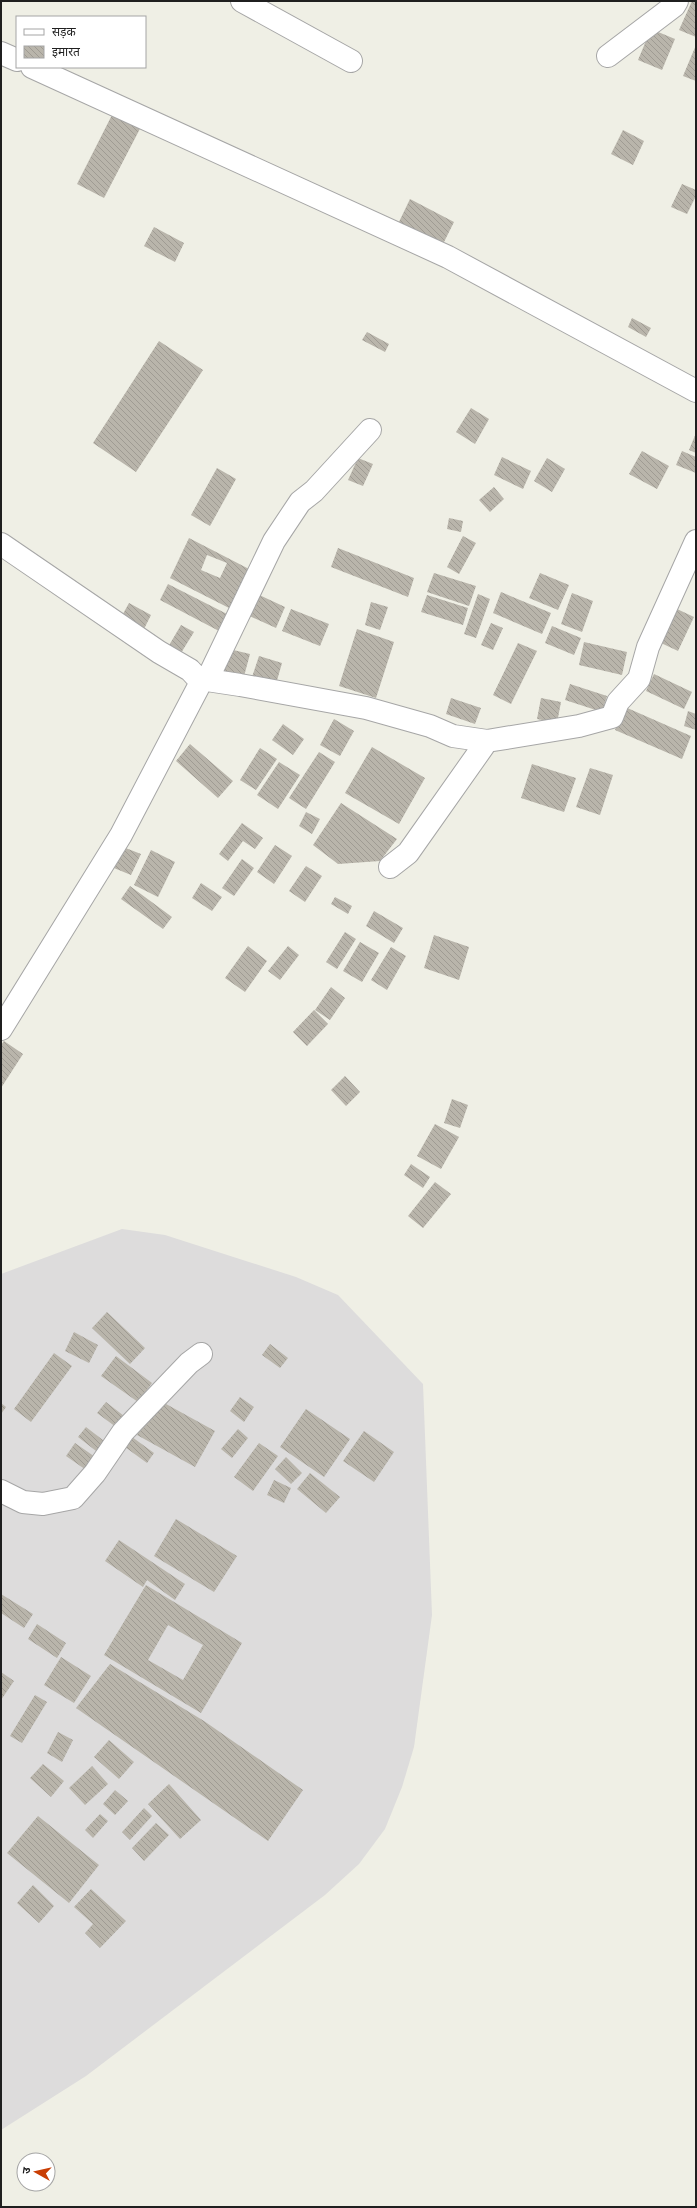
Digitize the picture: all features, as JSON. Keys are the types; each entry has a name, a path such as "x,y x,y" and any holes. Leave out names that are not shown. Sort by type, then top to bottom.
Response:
{"street":[{"path":"242,1 351,62"},
{"path":"608,56 674,6 677,1"},
{"path":"1,53 16,60"},
{"path":"34,68 448,257 696,391"},
{"path":"1,1029 121,835 204,681 274,541 300,502 314,491 370,430"},
{"path":"1,544 159,652 190,670 204,681 366,708 430,726 453,736 487,741 579,726 612,717 618,702 639,679 648,647 696,541"},
{"path":"390,867 408,853 487,741"},
{"path":"1,1491 23,1502 43,1504 73,1498 95,1473 123,1432 189,1363 201,1354"}],"shaded area":[{"path":"122,1229 165,1235 296,1277 338,1295 423,1384 432,1615 414,1747 402,1787 385,1829 359,1864 325,1895 86,2076 1,2130 1,1274"}],"building":[{"path":"692,1 696,1 696,37 679,30"},
{"path":"651,29 675,39 662,70 638,60"},
{"path":"696,45 696,81 683,76"},
{"path":"115,109 143,123 104,198 77,184"},
{"path":"623,130 644,141 633,165 611,154"},
{"path":"682,184 696,190 696,196 687,214 671,207"},
{"path":"410,199 454,222 441,248 397,226"},
{"path":"154,227 184,243 175,262 144,246"},
{"path":"632,318 651,328 646,337 628,327"},
{"path":"367,332 389,344 385,352 362,340"},
{"path":"159,341 203,370 136,472 93,443"},
{"path":"471,408 489,419 475,444 456,432"},
{"path":"696,433 696,453 689,450"},
{"path":"642,451 669,466 657,489 629,474"},
{"path":"682,451 696,457 696,473 676,465"},
{"path":"502,457 531,471 523,489 494,475"},
{"path":"358,458 373,464 363,486 348,480"},
{"path":"547,458 565,469 552,492 534,481"},
{"path":"217,468 236,479 210,526 191,515"},
{"path":"494,487 504,499 490,512 479,500"},
{"path":"449,518 463,521 461,532 447,529"},
{"path":"463,536 476,543 459,574 447,567"},
{"path":"189,538 249,569 229,608 170,578","holes":["207,555 227,563 220,578 201,570"]},
{"path":"338,548 414,578 408,597 331,567"},
{"path":"434,573 476,586 469,606 427,592"},
{"path":"540,573 569,585 558,610 529,598"},
{"path":"168,584 227,614 219,631 160,600"},
{"path":"501,592 551,613 542,634 493,613"},
{"path":"255,593 285,607 276,628 245,614"},
{"path":"572,593 593,601 582,632 561,624"},
{"path":"478,594 490,599 476,638 464,634"},
{"path":"427,595 468,608 463,625 421,612"},
{"path":"371,602 388,607 380,630 365,625"},
{"path":"129,603 151,615 142,633 119,621"},
{"path":"291,609 329,624 320,646 282,631"},
{"path":"677,609 694,617 678,651 661,643"},
{"path":"491,623 503,628 493,650 481,645"},
{"path":"181,625 194,632 181,653 168,647"},
{"path":"552,626 581,638 574,655 545,643"},
{"path":"357,629 394,642 376,698 339,686"},
{"path":"584,642 627,652 622,675 579,665"},
{"path":"518,643 537,651 511,704 493,695"},
{"path":"229,649 250,654 243,680 222,674"},
{"path":"259,656 282,663 276,684 252,677"},
{"path":"654,674 692,692 684,709 646,691"},
{"path":"570,684 607,696 602,712 565,700"},
{"path":"451,698 481,708 475,724 446,714"},
{"path":"541,698 561,702 557,723 537,719"},
{"path":"625,707 691,736 682,759 615,730"},
{"path":"688,711 696,714 696,730 684,726"},
{"path":"334,719 354,731 340,756 320,745"},
{"path":"283,724 304,739 293,755 272,740"},
{"path":"190,744 233,781 218,798 176,761"},
{"path":"372,747 425,778 399,824 345,793"},
{"path":"260,748 277,759 256,790 240,780"},
{"path":"319,752 335,762 306,809 289,798"},
{"path":"279,762 300,775 278,809 257,795"},
{"path":"532,764 576,778 564,812 521,798"},
{"path":"590,768 613,775 600,815 576,807"},
{"path":"341,803 397,839 380,861 338,864 313,845"},
{"path":"306,812 320,819 312,834 299,826"},
{"path":"242,823 263,838 255,849 243,841 228,861 219,854"},
{"path":"275,845 292,856 274,884 257,872"},
{"path":"123,847 141,854 131,875 114,868"},
{"path":"151,850 175,862 158,897 134,885"},
{"path":"242,859 254,868 234,896 222,888"},
{"path":"306,866 322,876 305,902 289,891"},
{"path":"201,883 222,897 212,911 192,898"},
{"path":"130,886 172,917 163,929 121,899"},
{"path":"335,897 352,906 348,914 331,904"},
{"path":"374,911 403,928 394,943 366,926"},
{"path":"345,932 356,939 337,969 326,962"},
{"path":"434,935 469,947 459,980 424,968"},
{"path":"360,942 379,953 362,982 343,971"},
{"path":"248,946 267,961 245,992 225,978"},
{"path":"288,946 299,955 280,980 268,971"},
{"path":"391,947 406,956 387,990 371,980"},
{"path":"331,987 345,998 330,1020 315,1010"},
{"path":"314,1010 328,1024 307,1046 293,1032"},
{"path":"4,1041 23,1054 1,1088 1,1045"},
{"path":"345,1076 360,1092 346,1106 331,1090"},
{"path":"452,1099 468,1105 460,1128 444,1123"},
{"path":"435,1124 459,1137 441,1169 417,1156"},
{"path":"411,1164 430,1177 423,1188 404,1175"},
{"path":"435,1182 451,1194 423,1228 408,1216"},
{"path":"107,1312 145,1348 130,1364 92,1328"},
{"path":"74,1332 98,1345 89,1363 65,1351"},
{"path":"270,1344 288,1358 280,1368 262,1355"},
{"path":"54,1353 72,1366 31,1422 14,1409"},
{"path":"116,1356 152,1383 138,1402 101,1376"},
{"path":"240,1397 254,1407 244,1422 230,1411"},
{"path":"157,1399 215,1431 195,1467 137,1435"},
{"path":"106,1402 124,1416 116,1427 97,1413"},
{"path":"1,1403 6,1407 1,1414"},
{"path":"306,1409 350,1439 324,1477 280,1447"},
{"path":"86,1427 108,1444 100,1454 78,1437"},
{"path":"238,1429 248,1438 232,1458 221,1449"},
{"path":"364,1431 394,1452 374,1482 343,1461"},
{"path":"132,1437 154,1453 147,1463 125,1447"},
{"path":"75,1443 98,1459 89,1472 66,1456"},
{"path":"259,1443 278,1456 253,1491 234,1477"},
{"path":"286,1457 302,1473 291,1484 275,1469"},
{"path":"310,1473 340,1497 326,1513 297,1489"},
{"path":"274,1480 291,1488 284,1503 267,1495"},
{"path":"176,1519 237,1556 214,1592 154,1556"},
{"path":"119,1540 185,1584 175,1600 147,1580 143,1587 105,1561"},
{"path":"146,1585 242,1643 201,1713 104,1655","holes":["168,1625 203,1645 183,1680 148,1660"]},
{"path":"1,1594 33,1614 24,1628 1,1613"},
{"path":"37,1624 66,1643 57,1658 28,1639"},
{"path":"61,1657 91,1676 74,1703 44,1685"},
{"path":"110,1664 204,1721 303,1790 268,1841 76,1708"},
{"path":"1,1672 14,1681 1,1700"},
{"path":"35,1695 47,1702 22,1743 10,1736"},
{"path":"58,1732 73,1740 62,1762 47,1753"},
{"path":"109,1740 134,1762 119,1779 94,1757"},
{"path":"43,1764 64,1781 51,1797 30,1778"},
{"path":"92,1766 108,1784 85,1805 69,1788"},
{"path":"169,1784 201,1820 180,1839 148,1804"},
{"path":"115,1790 128,1801 115,1815 103,1804"},
{"path":"144,1808 152,1816 130,1840 122,1832"},
{"path":"100,1814 108,1821 93,1838 85,1830"},
{"path":"38,1816 99,1865 69,1903 7,1853"},
{"path":"156,1823 169,1835 144,1861 132,1848"},
{"path":"33,1885 54,1906 39,1923 17,1903"},
{"path":"91,1889 126,1921 100,1948 85,1933 93,1924 74,1907"}]}
